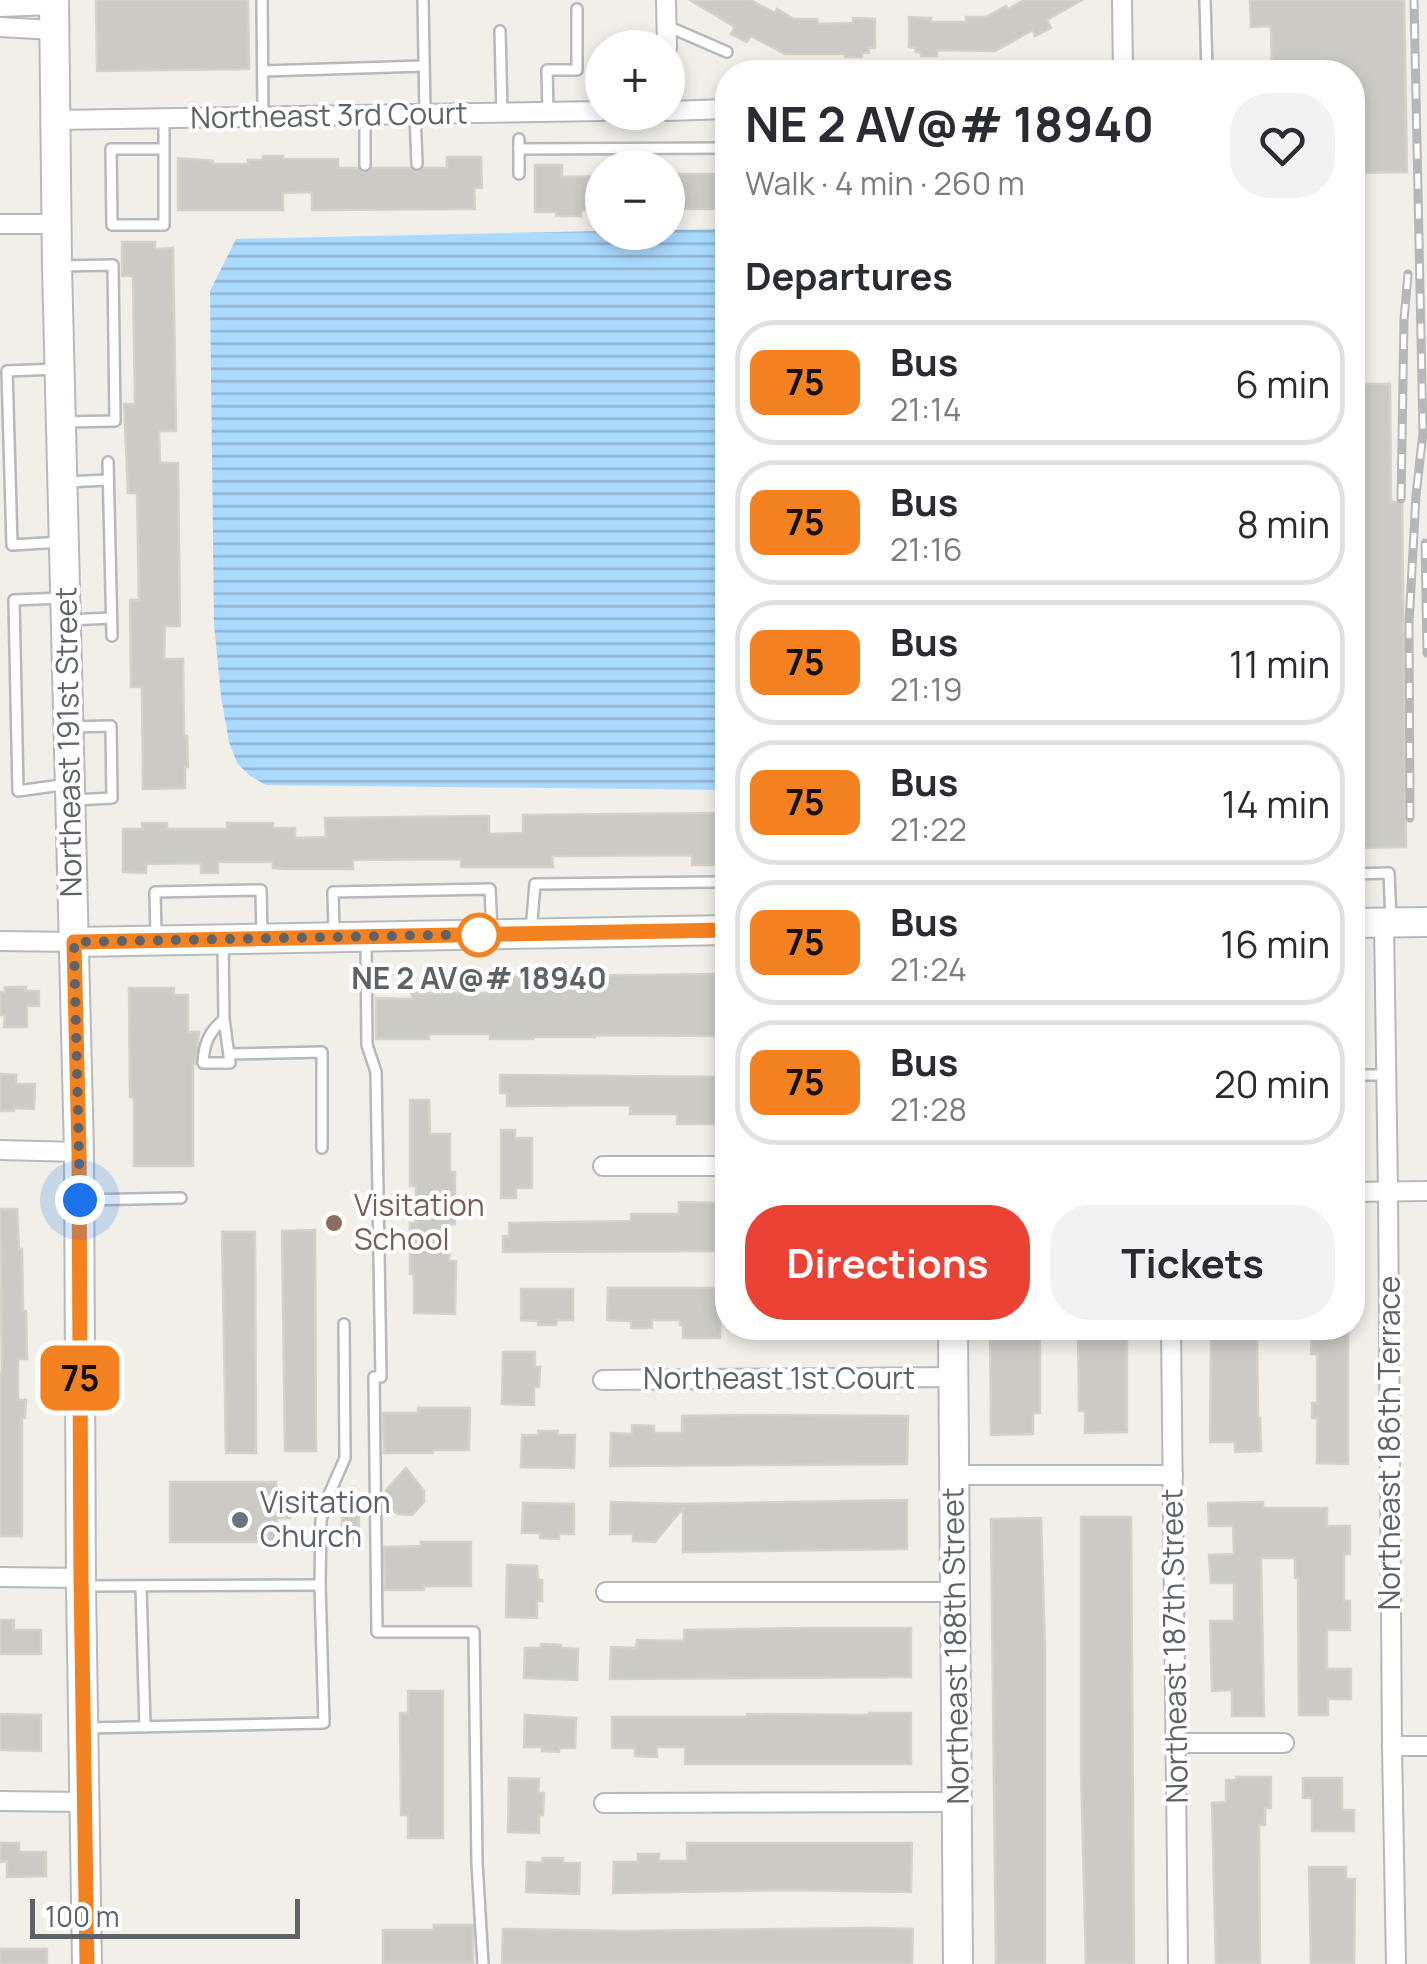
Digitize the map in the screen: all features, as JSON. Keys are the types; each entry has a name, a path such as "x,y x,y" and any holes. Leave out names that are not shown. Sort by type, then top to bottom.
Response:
{"street":[{"path":"666,0 666,30"},
{"path":"1122,0 1124,60"},
{"path":"0,6 53,12"},
{"path":"0,27 53,12"},
{"name":"Northeast 191st Street","path":"53,12 80,1200 87,1964"},
{"path":"685,110 715,109"},
{"name":"Northeast 3rd Court","path":"56,120 585,112"},
{"path":"0,224 56,224"},
{"path":"1365,923 1427,922"},
{"name":"Northeast 186th Terrace","path":"1387,923 1396,1964"},
{"path":"0,941 715,930"},
{"path":"0,1150 79,1152"},
{"path":"602,1166 715,1166"},
{"path":"1365,1192 1427,1191"},
{"name":"Northeast 188th Street","path":"954,1340 958,1964"},
{"name":"Northeast 187th Street","path":"1171,1340 1178,1964"},
{"name":"Northeast 1st Court","path":"603,1380 954,1377"},
{"path":"954,1474 1174,1476"},
{"path":"0,1577 81,1582"},
{"path":"606,1592 955,1592"},
{"path":"1176,1744 1284,1743"},
{"path":"1392,1746 1427,1746"},
{"path":"0,1801 84,1802"},
{"path":"604,1803 958,1802"}],"lane":[{"path":"262,0 264,117"},
{"path":"416,164 424,66 422,0"},
{"path":"1206,0 1207,60"},
{"path":"548,112 547,70 577,70 577,9"},
{"path":"666,26 727,52"},
{"path":"500,32 502,113"},
{"path":"263,72 424,66"},
{"path":"364,115 365,165"},
{"path":"164,118 164,148 164,225 112,225 111,150 164,148"},
{"path":"520,174 519,144 715,148"},
{"path":"57,266 113,265 115,421 62,422"},
{"path":"60,369 7,371 12,544 64,542"},
{"path":"108,462 112,636"},
{"path":"63,482 108,480"},
{"path":"69,727 110,726 112,798 18,790 14,600 112,618"},
{"path":"1365,874 1388,874 1387,923"},
{"path":"531,934 535,884 715,882"},
{"path":"334,937 334,892 471,889 490,889 492,934"},
{"path":"156,941 155,892 261,890 262,939"},
{"path":"366,937 367,1044 376,1072 380,1377 374,1377 377,1632 474,1632 483,1964"},
{"path":"223,940 224,1019 230,1063 203,1063 204,1045 224,1019"},
{"path":"229,1054 322,1052 322,1148"},
{"path":"1365,1076 1386,1075"},
{"path":"80,1200 181,1198"},
{"path":"82,1728 324,1723 321,1520 345,1458 344,1324"},
{"path":"81,1582 141,1586 320,1585"},
{"path":"141,1586 145,1727"}],"water":[{"path":"715,229 715,790 266,785 237,763 221,696 214,624 210,291 236,239 585,231 585,250 685,250 685,230"}],"building":[{"path":"96,0 248,0 249,69 97,71"},
{"path":"690,0 750,0 794,19 817,19 818,24 875,19 875,48 869,48 869,53 862,53 862,57 785,54 751,36 747,42 731,34 735,27"},
{"path":"1024,0 1082,0 1047,20 1051,28 1035,36 1033,30 995,51 937,50 937,56 921,56 909,47 909,17 931,18 931,22 966,22 966,17 986,17"},
{"path":"1250,0 1404,0 1407,172 1365,173 1365,60 1272,60 1271,26 1251,27"},
{"path":"263,156 338,159 338,168 358,168 364,173 372,168 410,168 418,172 424,168 447,168 447,157 481,157 482,188 474,188 475,209 312,210 312,192 283,193 283,210 178,210 178,158 248,164 248,160 263,160"},
{"path":"535,165 562,165 562,177 585,176 585,210 581,210 581,216 535,212"},
{"path":"685,174 715,174 715,209 685,209"},
{"path":"122,242 155,242 155,249 173,248 176,431 159,431 160,463 178,463 180,626 165,626 164,659 183,659 188,767 185,788 143,789 142,687 131,687 130,600 139,600 137,493 128,493 124,404 135,404 133,276 122,276"},
{"path":"1365,384 1390,384 1391,502 1402,502 1406,847 1365,848"},
{"path":"715,813 715,865 692,865 692,855 552,856 553,867 461,867 461,859 353,860 353,869 287,869 273,868 273,862 218,862 218,873 201,873 201,863 146,864 146,873 123,872 123,829 143,829 142,823 167,823 167,829 227,829 227,823 273,823 273,828 295,828 295,838 326,837 325,818 489,816 489,834 523,833 523,815"},
{"path":"715,974 715,1036 490,1039 490,1034 429,1034 429,1039 376,1039 376,998 412,999 412,993 491,993 491,977"},
{"path":"5,987 39,991 39,1006 27,1006 27,1027 4,1027 0,992 5,992"},
{"path":"129,988 174,988 174,995 188,995 188,1032 199,1032 193,1064 193,1166 134,1166"},
{"path":"0,1074 16,1075 16,1084 35,1084 34,1109 0,1111"},
{"path":"500,1075 715,1077 715,1124 677,1124 677,1114 630,1114 630,1105 507,1106 507,1093 500,1093"},
{"path":"410,1100 429,1100 430,1134 450,1134 455,1224 450,1224 449,1261 456,1261 455,1314 414,1313 410,1223 416,1223 416,1186 410,1186"},
{"path":"501,1130 515,1130 515,1138 532,1138 532,1188 516,1188 516,1198 501,1198"},
{"path":"679,1202 715,1203 715,1251 503,1252 503,1236 509,1236 509,1223 631,1221 631,1214 679,1214"},
{"path":"0,1209 17,1209 22,1249 27,1359 18,1359 18,1400 26,1400 22,1418 22,1536 0,1536"},
{"path":"315,1230 316,1451 285,1451 282,1231"},
{"path":"222,1232 255,1232 256,1453 226,1453"},
{"path":"608,1288 715,1288 715,1338 683,1338 680,1320 652,1320 652,1328 631,1328 631,1321 607,1320"},
{"path":"521,1289 573,1289 573,1320 538,1325 538,1321 521,1320"},
{"path":"990,1340 1040,1340 1040,1413 1033,1413 1033,1434 991,1435"},
{"path":"1078,1340 1127,1340 1127,1432 1085,1433 1085,1411 1079,1411"},
{"path":"1211,1340 1257,1340 1261,1451 1235,1452 1235,1442 1210,1442"},
{"path":"1312,1340 1348,1340 1348,1464 1317,1463 1317,1418 1312,1418 1312,1403 1317,1403 1317,1354 1311,1354"},
{"path":"503,1352 535,1352 535,1367 540,1367 534,1405 502,1404"},
{"path":"418,1408 470,1408 469,1450 384,1453 383,1413 418,1413"},
{"path":"682,1416 908,1416 907,1464 610,1466 611,1433 632,1434 632,1425 654,1426 654,1433 682,1433"},
{"path":"538,1431 575,1435 574,1468 521,1467 522,1435 538,1435"},
{"path":"406,1468 424,1491 424,1502 412,1515 398,1514 386,1505 386,1490"},
{"path":"170,1482 276,1482 276,1500 290,1500 290,1518 277,1518 277,1542 170,1542"},
{"path":"907,1500 907,1549 683,1552 683,1508 655,1542 633,1541 633,1534 610,1534 611,1502"},
{"path":"1263,1502 1263,1508 1327,1508 1327,1526 1350,1526 1350,1554 1344,1554 1344,1601 1350,1601 1350,1630 1327,1630 1327,1669 1351,1669 1351,1699 1328,1699 1328,1715 1299,1715 1295,1558 1261,1558 1264,1716 1232,1716 1232,1690 1212,1691 1210,1621 1234,1621 1234,1583 1211,1583 1209,1555 1234,1554 1233,1526 1209,1526 1208,1503"},
{"path":"523,1503 574,1504 574,1534 559,1534 559,1539 522,1533"},
{"path":"342,1509 359,1510 359,1542 342,1542"},
{"path":"1081,1517 1131,1517 1134,1964 1086,1964"},
{"path":"1041,1518 1045,1964 996,1964 991,1519"},
{"path":"421,1542 471,1542 471,1586 385,1590 384,1547 421,1546"},
{"path":"507,1565 537,1566 542,1601 537,1601 537,1618 506,1617"},
{"path":"0,1620 14,1620 14,1630 41,1630 41,1654 0,1654"},
{"path":"911,1628 911,1677 610,1679 611,1647 636,1648 637,1640 684,1641 684,1630"},
{"path":"541,1644 578,1649 577,1680 524,1678 525,1648 541,1648"},
{"path":"408,1691 443,1691 443,1838 408,1838 408,1815 401,1815 400,1713 408,1713"},
{"path":"911,1713 911,1764 685,1764 685,1747 657,1747 657,1757 635,1756 635,1748 612,1748 612,1717"},
{"path":"0,1714 41,1715 41,1751 0,1750"},
{"path":"525,1715 576,1718 575,1748 559,1748 559,1752 524,1747"},
{"path":"1271,1777 1271,1808 1265,1808 1265,1825 1259,1825 1260,1964 1216,1964 1212,1803 1226,1802 1226,1780"},
{"path":"509,1778 539,1779 538,1793 544,1793 539,1833 508,1832"},
{"path":"1303,1778 1342,1778 1342,1810 1354,1810 1354,1831 1312,1831 1312,1798 1303,1798"},
{"path":"0,1843 19,1843 19,1852 46,1852 46,1876 7,1877 7,1861 0,1862"},
{"path":"687,1843 912,1843 911,1892 613,1893 614,1862 638,1862 638,1854 659,1854 659,1861 687,1861"},
{"path":"543,1858 580,1863 579,1894 526,1892 527,1862 542,1863"},
{"path":"1309,1867 1346,1867 1346,1879 1355,1879 1354,1964 1311,1964"},
{"path":"434,1925 473,1925 473,1964 383,1964 383,1930 434,1930"},
{"path":"503,1929 913,1929 912,1964 502,1964"},
{"path":"0,1949 47,1949 47,1964 0,1964"}],"railway":[{"path":"1410,818 1409,624 1423,433 1414,0"},
{"path":"1401,499 1408,274"},
{"path":"1425,543 1427,653"}],"bus line":[{"name":"75","path":"87,1964 74,942 715,930"}],"place":[{"name":"NE 2 AV@# 18940","path":"479,935"},
{"name":"Visitation School","path":"334,1223"},
{"name":"Visitation Church","path":"240,1520"}],"route":[{"path":"80,1200 74,942 492,934 479,935"}]}
